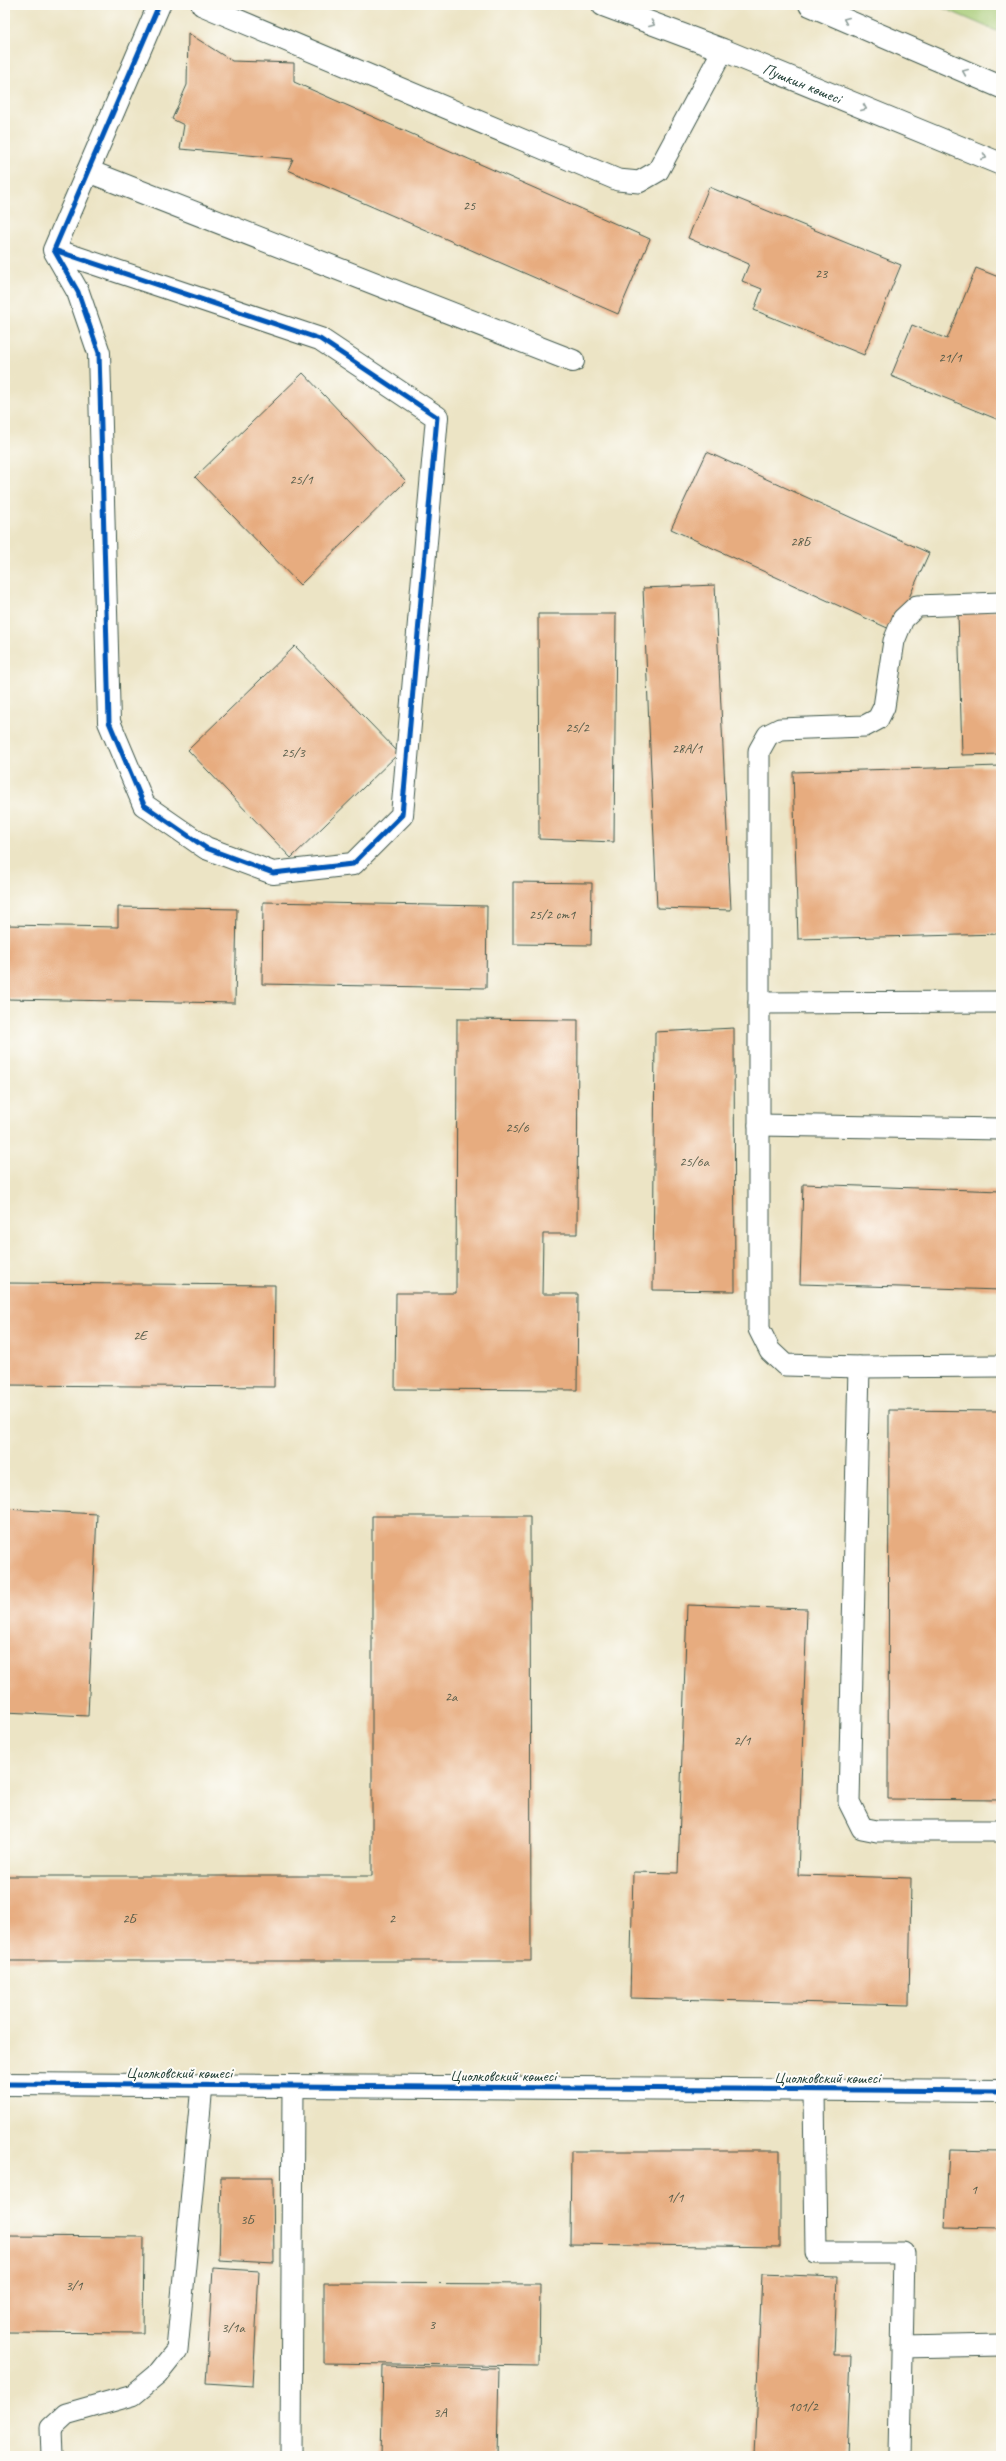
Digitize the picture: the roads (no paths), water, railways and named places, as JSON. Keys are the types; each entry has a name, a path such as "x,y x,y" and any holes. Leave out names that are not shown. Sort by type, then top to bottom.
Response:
{"street":[{"path":"54,250 159,5"},
{"name":"Пушкин көшесі","path":"603,5 723,50 1001,164"},
{"path":"810,5 1001,87"},
{"path":"88,171 572,361"},
{"path":"54,250 320,339 437,416 402,815 353,864 273,873 206,848 144,805 109,722 98,353 78,292 54,250"},
{"name":"Циолковский көшесі","path":"5,2084 1001,2091"}],"lane":[{"path":"202,5 618,180 639,182 658,171 723,50"},
{"path":"1001,603 917,606 903,619 894,641 884,708 878,719 865,726 780,729 768,735 759,751 759,1329 770,1352 785,1364 859,1367 1001,1366"},
{"path":"759,1002 1001,1002"},
{"path":"759,1125 1001,1129"},
{"path":"859,1367 849,1802 862,1828 877,1831 1001,1831"},
{"path":"52,2456 51,2428 66,2414 133,2396 157,2375 176,2350 202,2086"},
{"path":"291,2456 293,2086"},
{"path":"814,2090 816,2253 904,2253 900,2456"},
{"path":"902,2347 1001,2345"}]}
